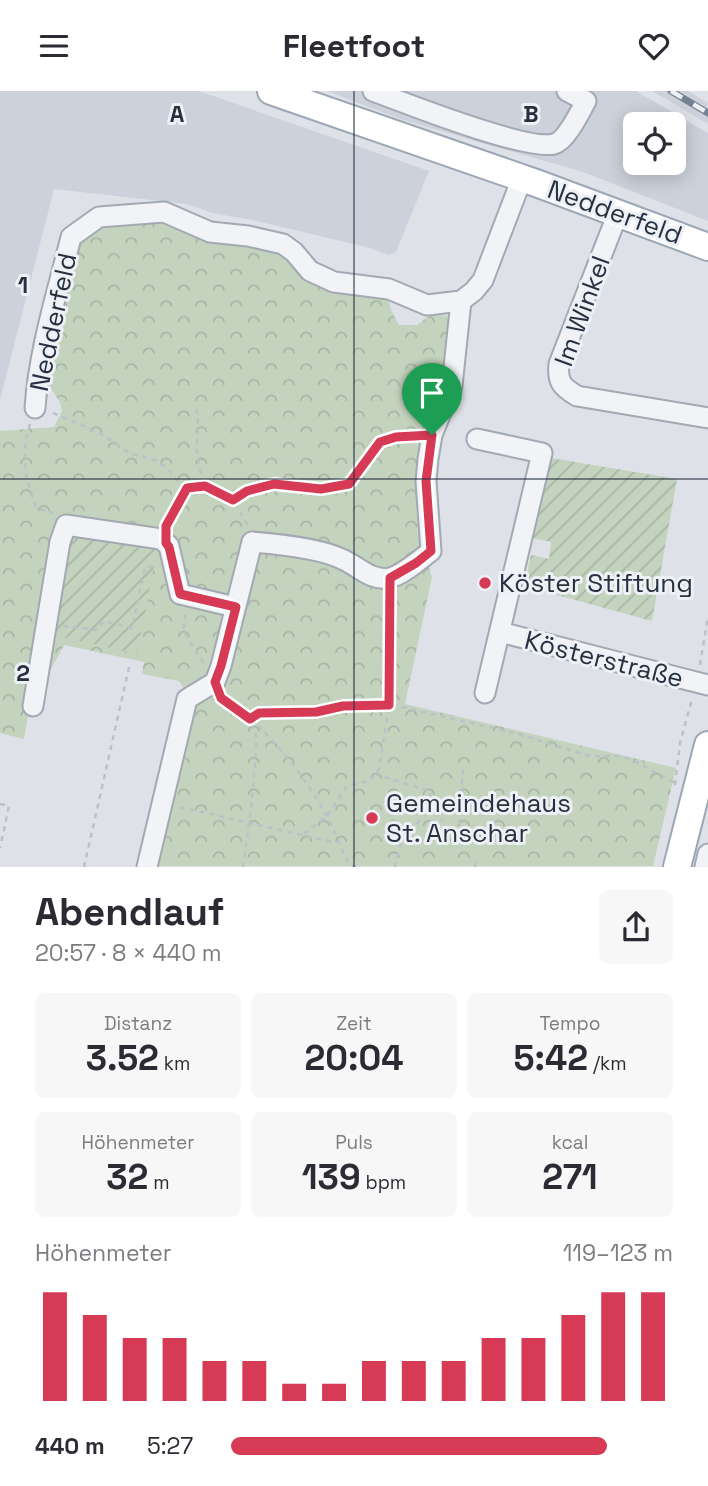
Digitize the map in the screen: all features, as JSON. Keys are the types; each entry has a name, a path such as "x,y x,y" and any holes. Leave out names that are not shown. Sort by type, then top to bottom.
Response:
{"main road":[{"name":"Nedderfeld","path":"271,91 522,178 708,247"},
{"path":"677,866 708,745"}],"street":[{"path":"373,91 487,131 524,141 554,144 563,139 586,101 567,91"},
{"name":"Nedderfeld","path":"36,408 37,382 52,305 71,237 99,217 164,212 211,232 248,236 283,244 294,252 310,271 334,282 389,289 427,305 461,301 483,280 522,178"},
{"name":"Im Winkel","path":"618,213 559,364 558,378 563,387 577,396 708,418"},
{"path":"147,866 187,699 215,682 221,666 250,534 343,559 368,575 390,578 431,551 426,481 432,435 452,386 461,301"},
{"name":"Kösterstraße","path":"477,439 542,453 485,693"},
{"path":"33,706 60,543 66,525 161,539 169,547 180,594 236,607"},
{"name":"Kösterstraße","path":"500,632 700,683"},
{"path":"705,866 708,854"}],"path":[{"path":"66,525 54,513 36,508 25,475 23,455 36,408 98,432 129,453 155,460 168,468 182,487 205,486 233,500 250,534"},
{"path":"196,409 199,467 205,486"},
{"path":"233,500 247,491 274,484 321,489 349,484 380,442 396,437 432,435"},
{"path":"166,543 166,526 187,488"},
{"path":"46,625 98,630 104,621 132,628 145,567 174,564"},
{"path":"304,834 327,816 347,786 369,781 379,769 389,705 390,578"},
{"path":"190,596 183,630 204,664"},
{"path":"673,793 680,743 700,683 708,616"},
{"path":"84,866 130,663"},
{"path":"215,682 221,698 271,737 288,757 327,816 337,843 349,864 356,866"},
{"path":"250,719 259,713 316,712 343,706 389,705 519,734 589,756 631,758 675,783"},
{"path":"243,866 257,739 250,719"},
{"path":"459,824 463,769"},
{"path":"375,774 429,791 431,808 442,821"},
{"path":"0,804 9,806 0,848"},
{"path":"163,804 337,843"},
{"path":"395,866 401,841 431,808"}],"shaded area":[{"path":"0,91 199,91 429,171 396,252 389,255 257,221 212,213 187,204 54,189 0,400"},
{"path":"327,91 636,91 672,112 623,112 623,175 686,175 686,120 708,133 708,221 583,172 403,120"},
{"path":"652,91 688,91 708,103 708,124"}],"green space":[{"path":"159,218 275,249 387,295 399,325 417,325 432,314 447,316 452,329 423,513 417,530 432,577 405,704 676,768 653,866 156,866 163,818 170,816 193,702 179,681 142,674 144,662 64,645 29,710 24,739 0,733 0,431 54,427 62,411 60,402 46,382 49,353 71,264 83,237 104,223"},
{"path":"551,458 677,479 652,621 524,586 531,555 549,559 551,542 532,538"},
{"path":"73,530 158,544 137,654 50,634 65,548"}],"railway":[{"path":"671,91 708,113"}],"place":[{"name":"Köster Stiftung","path":"485,583"},
{"name":"Gemeindehaus St. Anschar","path":"372,818"}],"route":[{"path":"432,435 426,481 431,551 390,578 389,705 343,706 316,712 259,713 250,719 221,698 215,682 236,607 180,594 166,543 166,526 174,508 187,488 205,486 233,500 247,491 274,484 321,489 349,484 380,442 396,437 432,435"}]}
